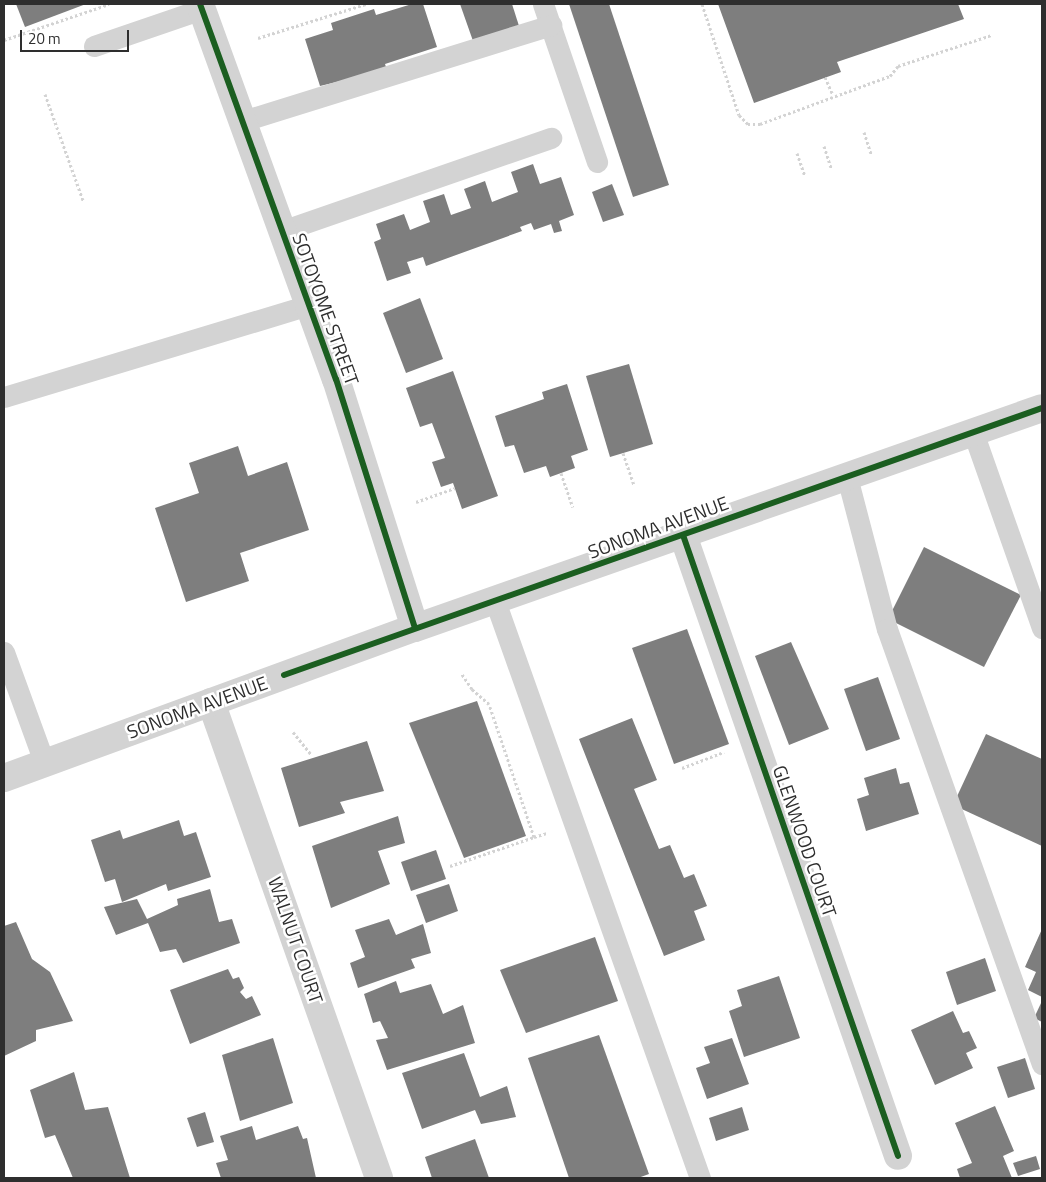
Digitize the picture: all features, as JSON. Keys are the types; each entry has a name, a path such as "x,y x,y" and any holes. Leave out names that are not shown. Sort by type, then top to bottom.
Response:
{"street":[{"name":"SOTOYOME STREET","path":"201,7 309,305 415,628"},
{"name":"SONOMA AVENUE","path":"4,778 415,628 1042,408"},
{"name":"GLENWOOD COURT","path":"683,535 898,1156"},
{"name":"WALNUT COURT","path":"211,702 379,1178"}],"lane":[{"path":"543,4 598,162"},
{"path":"94,46 201,7"},
{"path":"242,121 551,25"},
{"path":"282,231 551,138"},
{"path":"4,397 309,305"},
{"path":"973,432 1042,628"},
{"path":"847,477 887,628 1042,1064"},
{"path":"495,601 700,1178"},
{"path":"4,652 44,762"}],"path":[{"path":"4,40 109,4"},
{"path":"258,38 366,4"},
{"path":"702,4 739,115 748,124 760,124 833,95 890,76 898,66 992,35"},
{"path":"825,77 833,95"},
{"path":"45,94 83,200"},
{"path":"864,132 871,154"},
{"path":"824,146 831,168"},
{"path":"797,153 805,176"},
{"path":"624,453 634,485"},
{"path":"562,473 573,507"},
{"path":"416,502 454,488"},
{"path":"450,866 534,837 489,704 472,689 462,674"},
{"path":"293,732 311,754"}],"building":[{"path":"16,4 86,4 25,27"},
{"path":"412,4 423,4 437,47 385,64 387,70 320,86 305,39 333,30 331,23 374,9 376,15"},
{"path":"460,4 512,4 519,26 473,41"},
{"path":"569,4 609,4 669,185 633,197"},
{"path":"718,4 958,4 964,19 837,62 841,72 754,103"},
{"path":"533,164 540,184 561,177 574,215 559,221 562,231 554,233 551,224 534,230 531,223 520,227 522,231 426,266 423,257 407,262 411,273 387,281 374,242 381,239 376,224 404,214 410,230 430,222 423,201 444,194 451,215 471,208 464,189 485,181 492,202 518,192 511,172"},
{"path":"612,184 624,215 603,222 592,192"},
{"path":"420,298 443,359 406,373 383,313"},
{"path":"629,364 653,444 610,457 586,376"},
{"path":"453,371 498,496 462,509 453,483 441,487 432,462 445,458 432,423 420,427 406,388"},
{"path":"567,384 588,450 571,456 575,468 550,477 546,466 524,473 514,445 505,447 495,416 544,399 542,392"},
{"path":"238,446 248,476 287,462 309,530 240,553 249,581 186,602 155,508 199,493 189,463"},
{"path":"924,547 1021,595 984,667 888,619"},
{"path":"687,629 729,744 674,764 632,648"},
{"path":"791,642 829,729 789,745 755,656"},
{"path":"878,677 900,739 866,751 844,689"},
{"path":"477,701 526,836 464,858 409,723"},
{"path":"632,718 657,780 634,789 659,849 670,845 684,878 694,874 707,906 694,911 705,940 664,956 579,739"},
{"path":"986,734 1042,759 1042,846 953,805"},
{"path":"367,741 384,791 340,802 345,813 299,827 281,768"},
{"path":"896,768 900,784 909,782 919,814 866,831 857,799 869,795 864,778"},
{"path":"398,816 405,843 378,851 390,884 331,908 312,846"},
{"path":"179,820 184,836 196,832 211,877 168,891 166,884 122,902 115,879 105,882 91,840 120,830 123,839"},
{"path":"436,850 446,879 411,891 401,862"},
{"path":"449,884 458,911 426,923 416,895"},
{"path":"210,889 219,922 232,919 240,943 183,963 176,949 160,952 148,923 116,935 104,907 137,899 147,919 178,905 177,899"},
{"path":"389,919 396,935 423,924 431,953 411,959 415,968 358,988 350,963 365,957 355,930"},
{"path":"16,922 32,959 50,972 73,1021 36,1030 36,1041 4,1056 4,926"},
{"path":"1042,929 1042,997 1028,990 1036,972 1025,967"},
{"path":"595,937 618,1001 526,1033 500,970"},
{"path":"985,958 996,991 957,1005 946,972"},
{"path":"228,969 233,979 239,977 244,988 240,992 246,999 252,996 261,1015 190,1044 170,990"},
{"path":"779,976 800,1038 744,1057 729,1011 742,1006 737,990"},
{"path":"396,981 400,993 431,984 443,1014 463,1005 475,1043 387,1070 376,1040 388,1038 380,1021 373,1023 364,994"},
{"path":"1042,1001 1042,1022 1034,1018"},
{"path":"953,1011 963,1033 969,1031 977,1048 966,1053 973,1068 935,1085 911,1030"},
{"path":"599,1035 649,1174 638,1178 569,1178 528,1058"},
{"path":"273,1038 293,1103 240,1121 222,1055"},
{"path":"732,1038 749,1084 707,1099 696,1068 710,1063 704,1047"},
{"path":"464,1053 480,1097 507,1086 516,1117 481,1124 475,1110 422,1129 402,1073"},
{"path":"1025,1058 1035,1089 1008,1098 997,1067"},
{"path":"74,1072 85,1110 108,1107 130,1178 73,1178 55,1135 45,1138 30,1090"},
{"path":"995,1106 1014,1151 1003,1156 1012,1178 960,1178 957,1169 972,1163 955,1123"},
{"path":"742,1107 749,1130 716,1141 709,1118"},
{"path":"205,1112 214,1142 197,1147 187,1118"},
{"path":"252,1126 256,1140 298,1126 303,1139 307,1138 316,1178 221,1178 216,1163 228,1160 220,1136"},
{"path":"475,1139 489,1178 432,1178 425,1157"},
{"path":"1036,1156 1040,1169 1018,1176 1013,1163"}],"cycle path":[{"path":"200,4 336,379 415,628"},
{"path":"284,675 1042,408"},
{"path":"683,535 898,1156"}]}
